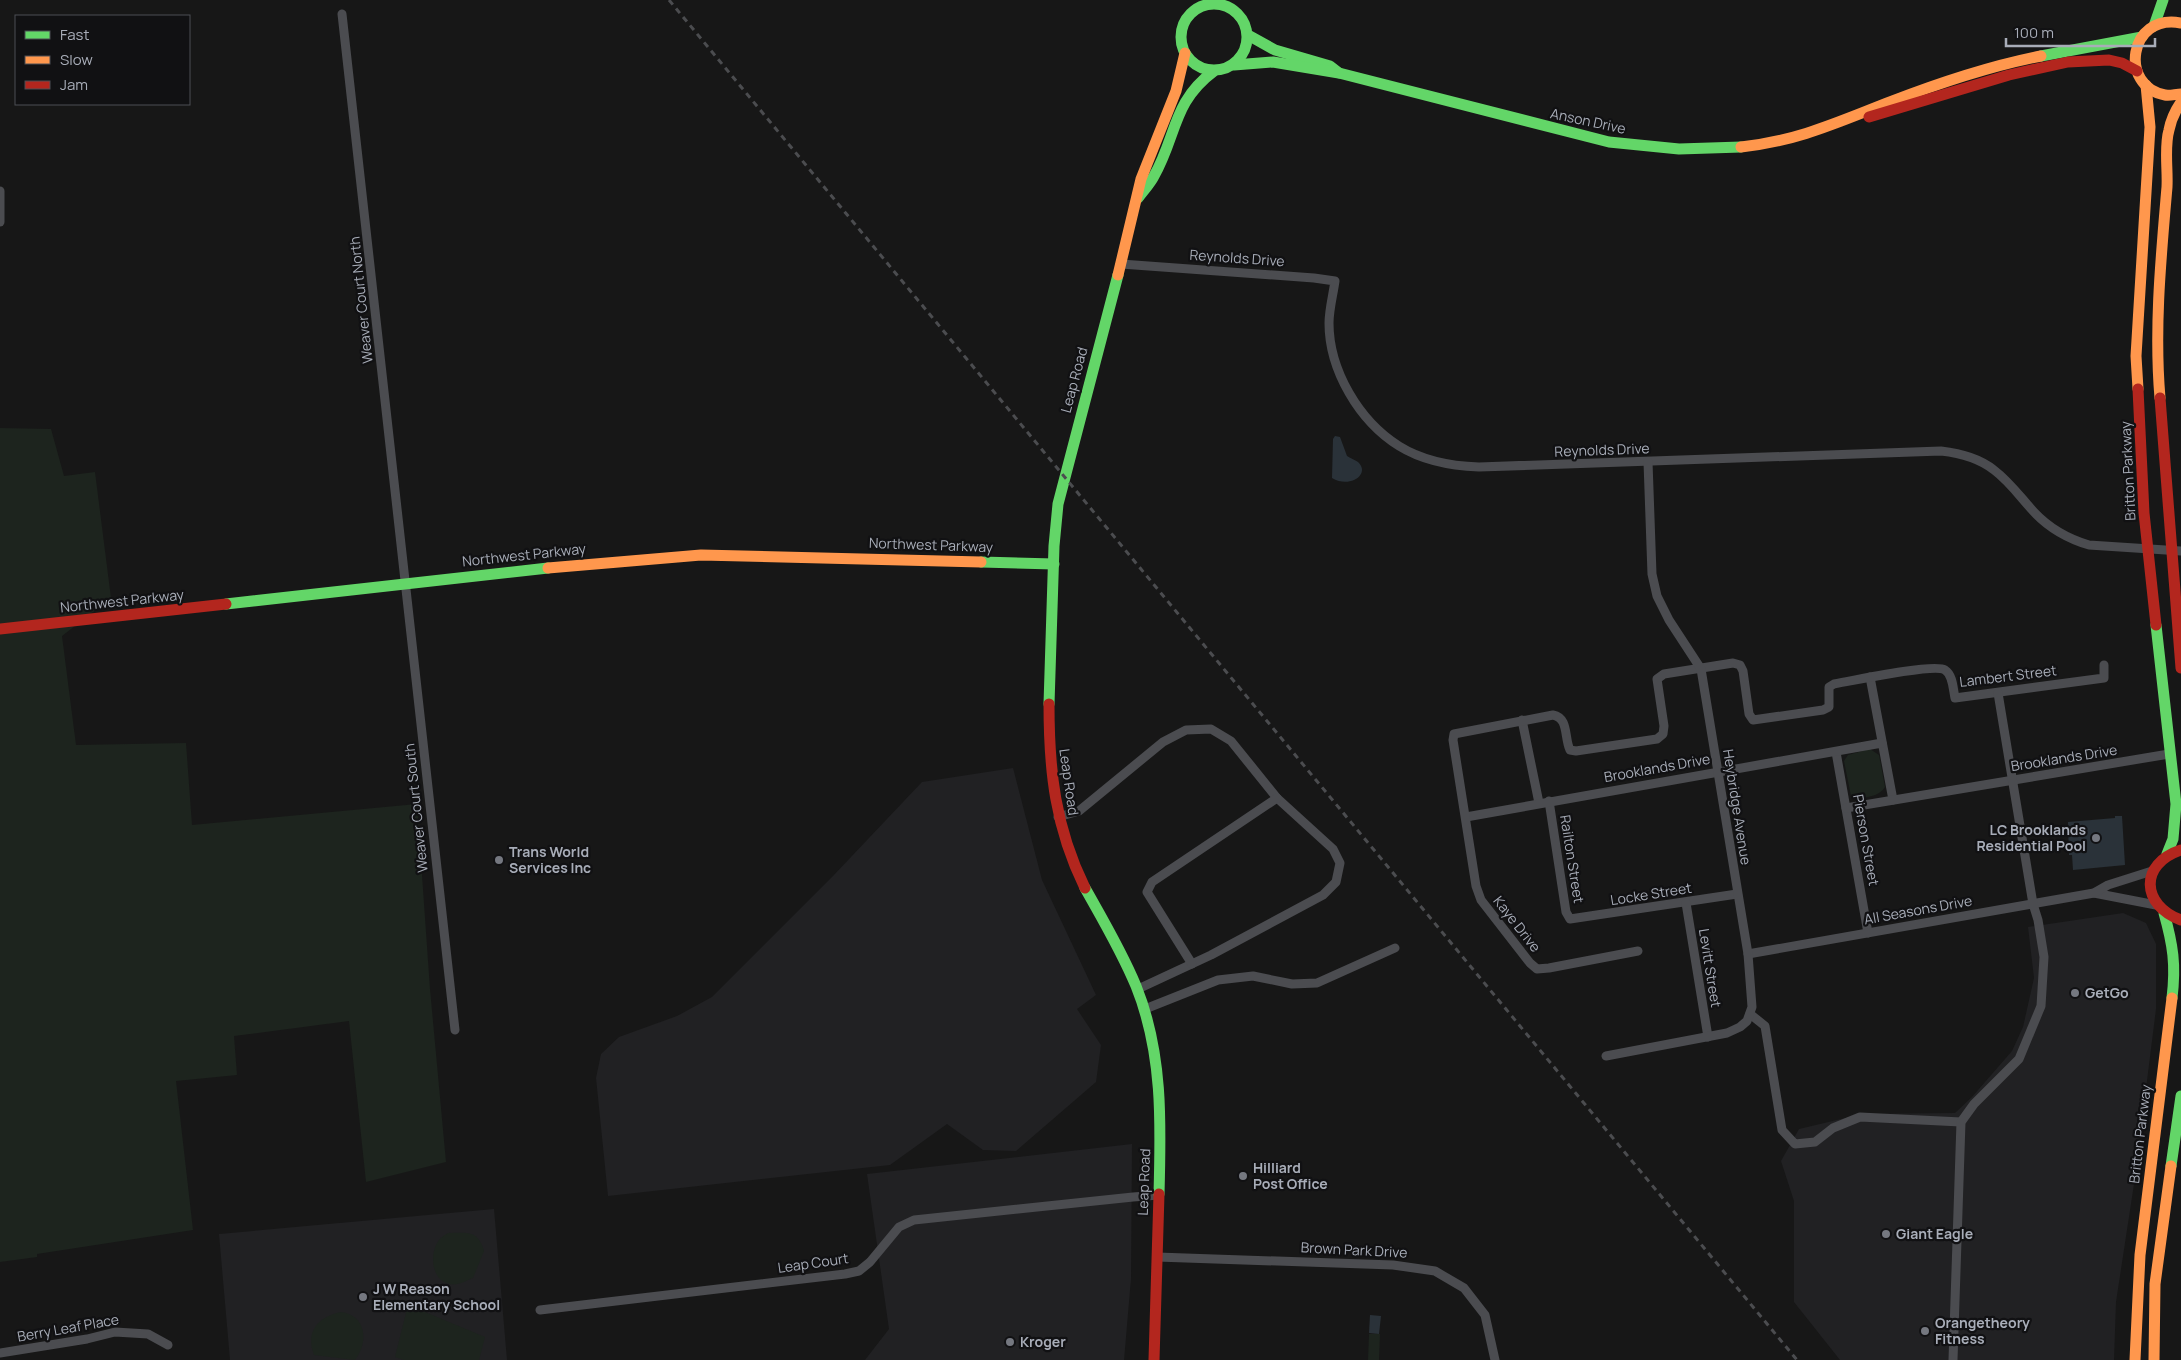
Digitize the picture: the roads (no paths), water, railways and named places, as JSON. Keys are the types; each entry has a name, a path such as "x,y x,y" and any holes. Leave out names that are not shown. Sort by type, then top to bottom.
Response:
{"street":[{"path":"1229,0 1235,11"},
{"path":"2154,26 2163,0"},
{"path":"1215,4 1226,6 1235,11 1242,18 1248,35 1245,52 1234,65 1214,71 1197,66 1185,53 1182,44 1182,29 1189,16 1197,5 1215,4"},
{"name":"Weaver Court North","path":"342,14 406,584"},
{"path":"2181,23 2166,22 2154,26 2142,37 2135,53 2137,72 2146,85 2156,92 2167,95 2181,94"},
{"name":"Anson Drive","path":"1248,35 1275,50 1330,66 1339,73"},
{"name":"Anson Drive","path":"1835,125 1893,101 2000,66 2040,56 2142,37"},
{"name":"Leap Road","path":"1154,1360 1160,1095 1154,1047 1145,1009 1128,966 1075,867 1058,817 1050,773 1048,746 1054,564 1058,504 1138,198 1141,176 1180,82 1185,53"},
{"name":"Anson Drive","path":"1234,65 1271,62 1300,66 1323,73 1339,73 1560,131 1647,148 1699,150 1752,146 1797,137 1835,125 1896,111 1995,78 2042,66 2082,60 2106,59 2126,65 2137,72"},
{"name":"Leap Road","path":"1138,198 1156,175 1188,93 1204,77 1214,71"},
{"name":"Britton Parkway","path":"2146,85 2150,127 2136,356 2148,549 2176,819 2173,839 2168,854"},
{"path":"2181,102 2174,112 2168,132 2168,172 2159,293 2158,377 2176,551 2181,668"},
{"path":"0,191 0,222"},
{"name":"Reynolds Drive","path":"1121,264 1314,278 1334,282 1329,323 1332,348 1338,369 1348,389 1374,426 1400,447 1432,460 1454,466 1479,467 1648,462 1940,451 1968,456 1993,469 2007,481 2036,514 2067,536 2089,545 2176,551"},
{"name":"Heybridge Avenue","path":"1648,462 1652,574 1657,596 1669,620 1701,669 1748,954 1753,1000 1750,1014"},
{"name":"Northwest Parkway","path":"0,629 612,561 701,555 1054,564"},
{"name":"Weaver Court South","path":"406,584 455,1030"},
{"name":"Lambert Street","path":"1454,734 1553,715 1559,716 1564,722 1570,750 1576,752 1657,739 1663,734 1664,726 1657,678 1664,674 1733,663 1740,665 1743,671 1749,714 1753,720 1823,710 1829,707 1829,687 1834,684 1870,677 1940,667 1950,674 1956,698 2104,678 2104,665"},
{"path":"1870,677 1893,800"},
{"path":"1954,1360 1961,1122 1974,1104 2019,1059 2041,1006 2044,958 2038,920 2032,904 1998,692"},
{"path":"1522,720 1539,804"},
{"path":"1058,817 1079,811 1163,742 1186,730 1211,729 1231,741 1277,798 1333,849 1340,863 1336,882 1316,900 1192,964 1138,989"},
{"name":"Kaye Drive","path":"1454,734 1452,740 1476,886 1481,900 1530,963 1537,969 1549,968 1638,951"},
{"name":"Brooklands Drive","path":"1466,817 1882,743"},
{"name":"Pierson Street","path":"1836,752 1868,933"},
{"name":"Brooklands Drive","path":"1846,808 2169,754"},
{"path":"1192,964 1147,892 1152,882 1277,798"},
{"name":"Railton Street","path":"1549,801 1566,912 1570,919"},
{"path":"2152,871 2158,861 2168,854 2181,850"},
{"name":"Britton Parkway","path":"2135,1360 2140,1255 2174,971 2172,942 2160,909 2151,894 2149,883 2152,871"},
{"name":"All Seasons Drive","path":"2094,894 2108,885 2152,871"},
{"name":"Locke Street","path":"1570,919 1737,894"},
{"name":"All Seasons Drive","path":"1748,954 2094,894 2160,909"},
{"name":"Levitt Street","path":"1686,903 1708,1037"},
{"path":"2160,909 2181,920"},
{"path":"1145,1009 1218,980 1253,976 1292,984 1317,983 1395,948"},
{"path":"1606,1056 1727,1033 1740,1027 1747,1021 1750,1014 1765,1026 1782,1130 1795,1144 1815,1142 1833,1128 1860,1117 1961,1122"},
{"path":"2154,1360 2155,1284 2181,1096"},
{"name":"Leap Court","path":"540,1310 858,1271 899,1227 914,1220 1133,1197 1159,1196"},
{"name":"Brown Park Drive","path":"1157,1256 1384,1264 1435,1271 1464,1288 1481,1309 1485,1315 1495,1360"},
{"name":"Berry Leaf Place","path":"0,1353 78,1341 115,1332 148,1334 168,1344"}],"railway":[{"path":"669,0 1797,1360"}],"place":[{"name":"LC Brooklands Residential Pool","path":"2096,838"},
{"name":"Trans World Services Inc","path":"499,860"},
{"name":"GetGo","path":"2075,993"},
{"name":"Hilliard Post Office","path":"1243,1176"},
{"name":"Giant Eagle","path":"1886,1234"},
{"name":"J W Reason Elementary School","path":"363,1297"},
{"name":"Orangetheory Fitness","path":"1925,1331"},
{"name":"Kroger","path":"1010,1342"}]}
